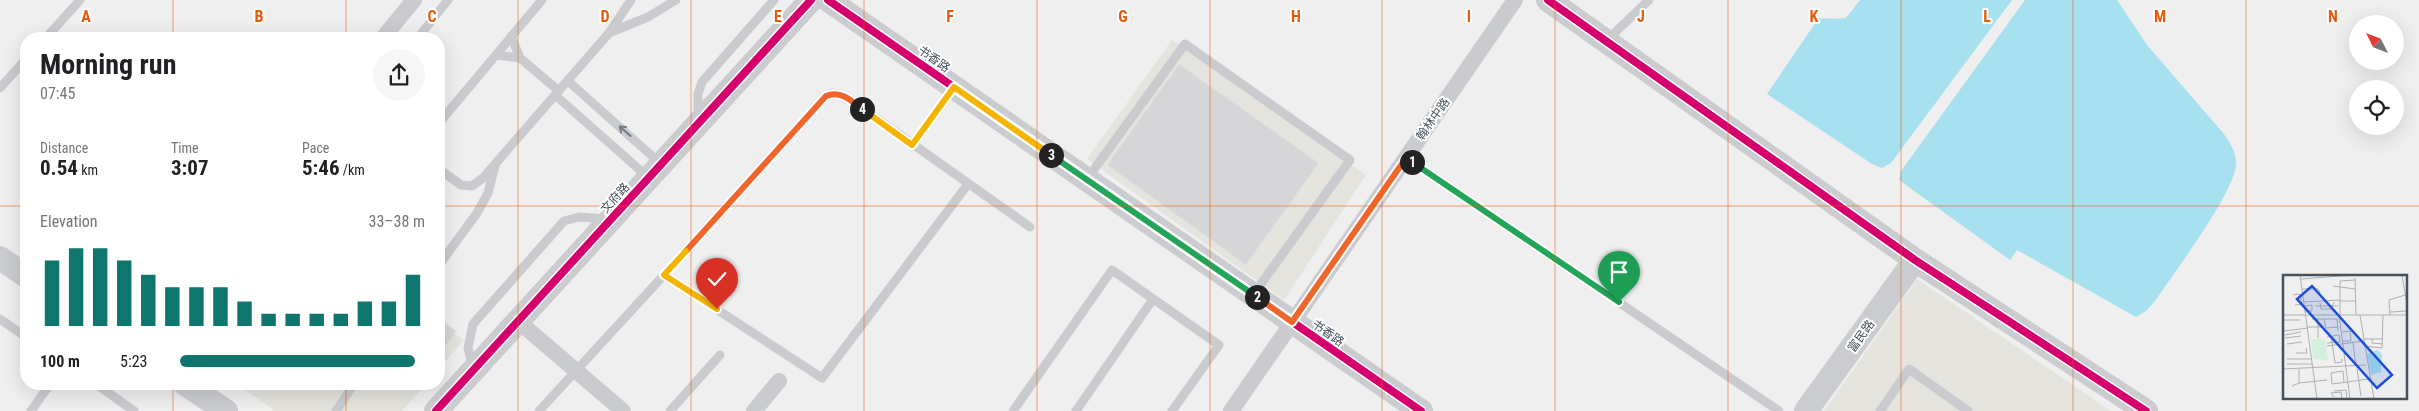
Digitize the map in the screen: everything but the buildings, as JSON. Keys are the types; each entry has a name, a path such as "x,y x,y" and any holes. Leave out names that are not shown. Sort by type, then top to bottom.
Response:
{"street":[{"path":"388,32 414,0"},
{"name":"文府路","path":"436,411 811,0"},
{"name":"书香路","path":"828,0 1421,411"},
{"name":"翰林中路","path":"1231,411 1515,0"},
{"path":"1548,0 1915,260 2146,411"},
{"path":"0,258 20,272"},
{"name":"富民路","path":"1806,411 1915,260"},
{"path":"518,321 623,411"},
{"path":"754,411 779,381"},
{"path":"196,390 219,403"}],"lane":[{"path":"51,32 80,0"},
{"path":"423,32 448,0"},
{"path":"445,116 542,0"},
{"path":"445,173 461,185 472,186 495,164 568,81 609,33 632,0"},
{"path":"609,33 648,18 676,0"},
{"path":"698,124 698,94 702,82 774,0"},
{"path":"1606,41 1649,0"},
{"path":"511,36 520,58 557,93 655,171"},
{"path":"1087,180 1185,44 1350,160 1253,295"},
{"path":"496,55 520,58"},
{"path":"0,88 20,66"},
{"path":"568,81 655,171"},
{"path":"912,145 954,87"},
{"path":"540,411 826,96 833,93 842,95 1030,227"},
{"path":"1406,158 1779,411"},
{"path":"445,257 477,213 488,194 495,164"},
{"path":"664,275 822,378 968,184"},
{"path":"474,370 468,348 473,324 564,221 579,217 611,220"},
{"path":"1013,411 1112,270 1218,344 1172,411"},
{"path":"1076,411 1153,299"},
{"path":"0,319 20,333"},
{"path":"670,411 720,355"},
{"path":"1880,411 1910,369 1968,411"},
{"path":"31,411 46,390"},
{"path":"104,390 134,411"},
{"path":"336,411 350,390"}],"shaded area":[{"path":"1172,40 1366,175 1284,300 1087,159"},
{"path":"1917,279 2111,411 1824,411"},
{"path":"445,326 464,340 445,362"},
{"path":"245,390 421,390 402,411 276,411"}],"water":[{"path":"1860,0 2012,0 1891,163 1882,168 1872,164 1767,94 1818,19 1846,18"},
{"path":"2025,0 2117,0 2147,45 2224,134 2235,153 2236,166 2232,179 2214,215 2155,301 2146,311 2136,317 2017,250 2010,260 1899,180 1901,171"}],"cycle path":[{"path":"436,411 811,0"},
{"path":"828,0 1421,411"},
{"path":"1548,0 1915,260 2146,411"}],"route":[{"path":"717,309 664,275 826,96 833,93 842,95 912,145 954,87 1292,322 1406,158 1619,302"}]}
